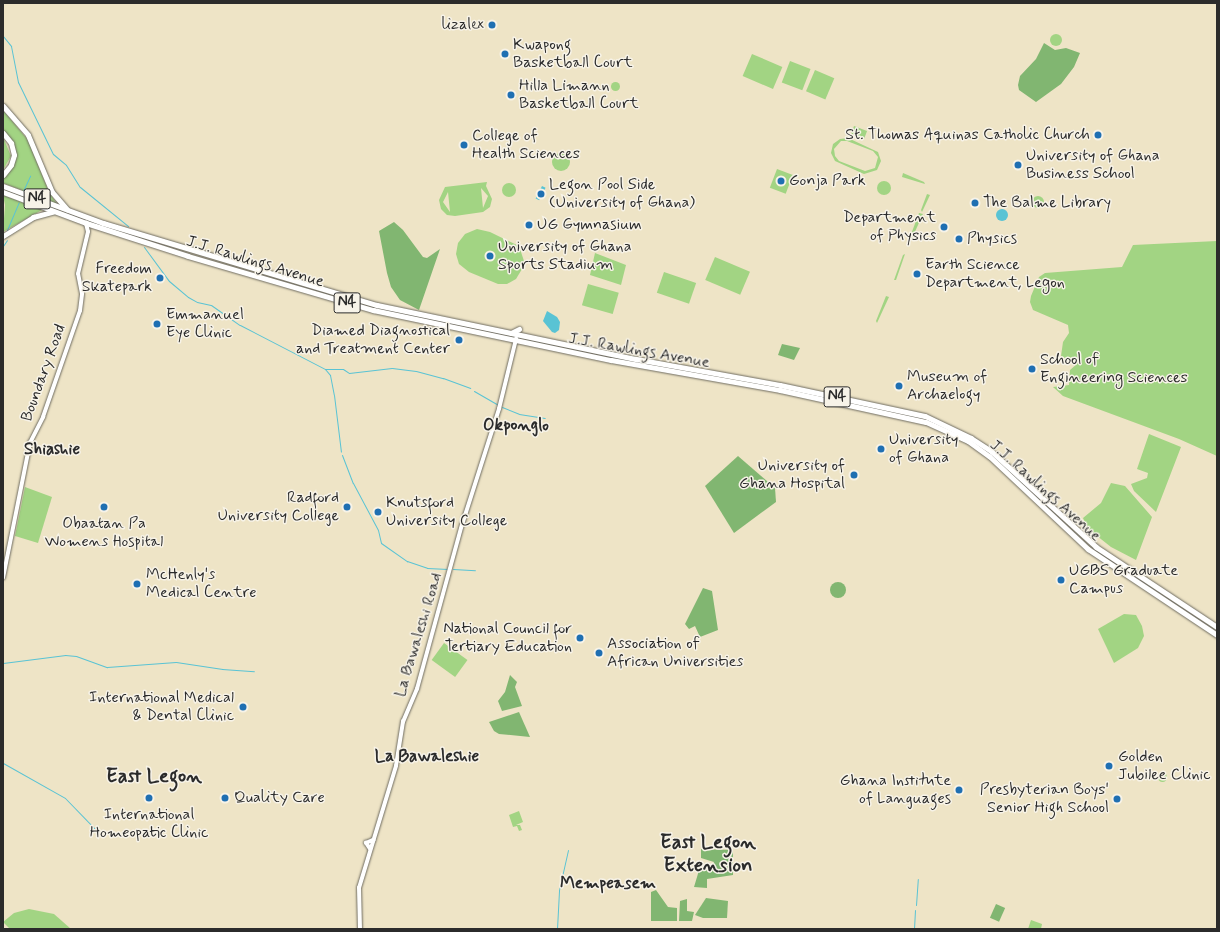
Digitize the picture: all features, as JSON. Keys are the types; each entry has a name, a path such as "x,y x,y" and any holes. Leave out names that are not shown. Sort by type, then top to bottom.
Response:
{"highway":[{"path":"3,106 28,135 52,192 71,212"},
{"path":"3,133 10,144 14,155 11,165 3,175"},
{"name":"J.J. Rawlings Avenue","path":"3,186 71,212 345,297 511,333 519,339 909,417 942,428 989,456 1088,549 1190,621 1210,630 1217,635"},
{"name":"J.J. Rawlings Avenue","path":"3,192 86,223 366,308 509,339 519,339 908,411 945,424 971,438 1008,465 1104,553 1217,627"},
{"path":"3,236 33,216 56,212"}],"main road":[{"name":"Boundary Road","path":"3,578 30,443 45,410 75,325 82,294 78,271 89,228 86,223"},
{"name":"La Bawaleshi Road","path":"360,929 359,888 370,848 366,843 373,840 396,766 402,722 417,689 460,532 479,475 519,339"}],"green space":[{"path":"1056,34 1060,36 1062,40 1060,44 1056,46 1052,44 1050,40 1052,36"},
{"path":"1044,43 1055,50 1066,48 1080,53 1074,67 1061,84 1036,102 1019,90 1018,85 1020,76 1036,59"},
{"path":"752,54 782,67 773,89 743,76"},
{"path":"790,61 811,69 802,90 782,82"},
{"path":"815,70 834,78 825,99 806,91"},
{"path":"615,81 620,86 615,91 610,86"},
{"name":"Hilla Limann Basketball Court","path":"509,91 513,91 515,95 513,99 509,99 507,97 507,93"},
{"path":"3,110 28,140 49,192 57,204 3,183 3,177 13,166 16,156 11,140 3,131"},
{"path":"854,126 867,131 864,138 851,133"},
{"path":"3,137 11,156 3,170"},
{"path":"848,138 878,152 881,161 877,170 864,174 835,161 831,153 833,144 840,139","holes":["841,141 847,141 873,151 878,157 875,168 865,171 839,161 835,156 834,149"]},
{"path":"561,153 567,156 570,162 567,168 561,171 555,168 552,162 555,156"},
{"name":"Gonja Park","path":"777,169 793,175 786,194 770,188"},
{"path":"903,173 924,182 925,184 902,177"},
{"path":"884,181 889,183 891,188 889,193 884,195 879,193 877,188 879,183"},
{"path":"487,182 486,186 492,199 490,207 483,212 455,216 447,215 441,209 439,200 445,187","holes":["481,188 488,196 483,208","448,192 450,212 443,202"]},
{"path":"509,183 514,185 516,190 514,195 509,197 504,195 502,190 504,185"},
{"path":"927,194 930,195 922,212 921,210"},
{"path":"3,195 42,210 3,232 5,205"},
{"path":"1038,196 1042,198 1044,202 1042,206 1038,208 1034,206 1032,202 1034,198"},
{"path":"919,213 923,214 908,247 907,245"},
{"path":"394,222 403,230 423,257 427,258 440,249 419,310 400,300 391,287 387,273 379,231"},
{"name":"University of Ghana Sports Stadium","path":"477,229 490,232 519,246 525,264 516,279 507,284 498,284 469,272 459,264 456,254 458,243 465,234"},
{"path":"1217,241 1217,456 1179,439 1063,396 1053,387 1069,385 1070,370 1077,364 1061,356 1063,342 1069,333 1068,325 1033,310 1030,302 1031,296 1039,277 1045,273 1122,267 1133,245"},
{"path":"595,253 626,265 621,285 590,275"},
{"path":"905,254 896,280 894,280 903,255"},
{"path":"715,257 750,272 740,295 705,280"},
{"path":"664,272 696,283 689,304 657,293"},
{"path":"588,284 619,293 613,314 582,305"},
{"path":"886,296 889,297 877,323 876,321"},
{"path":"782,344 800,348 794,360 778,355"},
{"path":"1149,434 1181,447 1156,512 1134,491 1131,484 1147,478 1148,473 1137,469"},
{"path":"738,456 775,488 776,502 734,533 705,486"},
{"path":"1111,483 1125,486 1152,517 1136,560 1111,547 1087,528 1083,518 1101,503"},
{"path":"25,487 52,497 38,543 15,536"},
{"path":"838,582 845,587 846,590 841,597 838,598 831,593 830,590 835,583"},
{"path":"703,588 712,591 718,630 700,637 695,626 689,629 685,624"},
{"path":"1124,614 1136,615 1142,626 1144,636 1138,648 1114,663 1098,629"},
{"path":"444,643 467,660 455,677 432,660"},
{"path":"510,675 517,682 515,687 522,706 502,711 498,701 505,692"},
{"path":"519,712 530,737 499,734 494,731 489,722"},
{"path":"1160,773 1164,773 1166,777 1164,781 1160,781 1158,779 1158,775"},
{"path":"519,811 523,822 516,825 520,825 522,830 519,831 517,826 513,827 509,815"},
{"path":"701,849 733,850 733,875 707,879 707,888 694,887 700,867 711,871 714,862 701,858"},
{"path":"656,890 668,907 677,908 677,921 651,921 651,892"},
{"path":"706,898 728,901 727,918 703,918 695,915"},
{"path":"687,899 687,911 694,912 692,921 679,921 680,901"},
{"path":"996,904 1005,908 999,922 990,918"},
{"path":"29,909 54,914 71,929 10,929 3,922 14,913"},
{"path":"1031,920 1042,924 1041,929 1028,929"}],"water":[{"name":"Legon Pool Side (University of Ghana)","path":"542,186 546,188 539,200 536,198"},
{"path":"1002,209 1006,211 1008,215 1006,219 1002,221 998,219 996,215 998,211"},
{"path":"547,311 557,317 560,322 559,330 555,333 552,332 543,321"}],"waterway":[{"path":"3,36 11,46 18,82 53,154 66,165 80,187 128,226"},
{"path":"23,191 30,176"},
{"path":"7,230 19,202"},
{"path":"3,246 7,240"},
{"path":"144,247 169,281 188,297 197,302 211,305 240,325 325,369 343,369 349,373 392,368 416,371 443,378 470,388"},
{"path":"3,321 3,326"},
{"path":"325,369 330,375 334,395 341,452"},
{"path":"474,391 498,405"},
{"path":"502,407 519,414 545,418"},
{"path":"342,455 353,483 378,530 381,543 407,561 427,568 448,569"},
{"path":"453,569 475,570"},
{"path":"3,663 65,655 76,656 107,667 176,662 222,669 254,671"},
{"path":"3,763 65,798 95,829"},
{"path":"557,929 559,890 568,850"},
{"path":"916,905 918,879"},
{"path":"914,929 915,910"}],"place":[{"name":"lizalex","path":"492,25"},
{"name":"Kwapong Basketball Court","path":"505,54"},
{"name":"Hilla Limann Basketball Court","path":"511,95"},
{"name":"St. Thomas Aquinas Catholic Church","path":"1098,135"},
{"name":"College of Health Sciences","path":"464,145"},
{"name":"University of Ghana Business School","path":"1018,165"},
{"name":"Gonja Park","path":"781,181"},
{"name":"Legon Pool Side (University of Ghana)","path":"541,194"},
{"name":"The Balme Library","path":"975,203"},
{"name":"UG Gymnasium","path":"529,225"},
{"name":"Department of Physics","path":"944,227"},
{"name":"Physics","path":"959,239"},
{"name":"University of Ghana Sports Stadium","path":"490,256"},
{"name":"Earth Science Department, Legon","path":"917,274"},
{"name":"Freedom Skatepark","path":"160,278"},
{"name":"Emmanuel Eye Clinic","path":"157,324"},
{"name":"Diamed Diagnostical and Treatment Center","path":"459,340"},
{"name":"School of Engineering Sciences","path":"1032,369"},
{"name":"Museum of Archaelogy","path":"899,386"},
{"name":"University of Ghana","path":"881,449"},
{"name":"University of Ghana Hospital","path":"854,475"},
{"name":"Obaatan Pa Womens Hospital","path":"104,507"},
{"name":"Radford University College","path":"347,507"},
{"name":"Knutsford University College","path":"378,512"},
{"name":"UGBS Graduate Campus","path":"1061,580"},
{"name":"McHenly's Medical Centre","path":"137,584"},
{"name":"National Council for Tertiary Education","path":"580,638"},
{"name":"Association of African Universities","path":"599,653"},
{"name":"International Medical & Dental Clinic","path":"243,707"},
{"name":"Golden Jubilee Clinic","path":"1109,766"},
{"name":"Ghana Institute of Languages","path":"959,790"},
{"name":"International Homeopatic Clinic","path":"149,798"},
{"name":"Quality Care","path":"225,798"},
{"name":"Presbyterian Boys' Senior High School","path":"1117,799"}],"district":[{"name":"Okponglo","path":"516,426"},
{"name":"Shiashie","path":"52,450"},
{"name":"La Bawaleshie","path":"427,757"},
{"name":"East Legon","path":"154,776"},
{"name":"East Legon Extension","path":"708,854"},
{"name":"Mempeasem","path":"608,884"}]}
